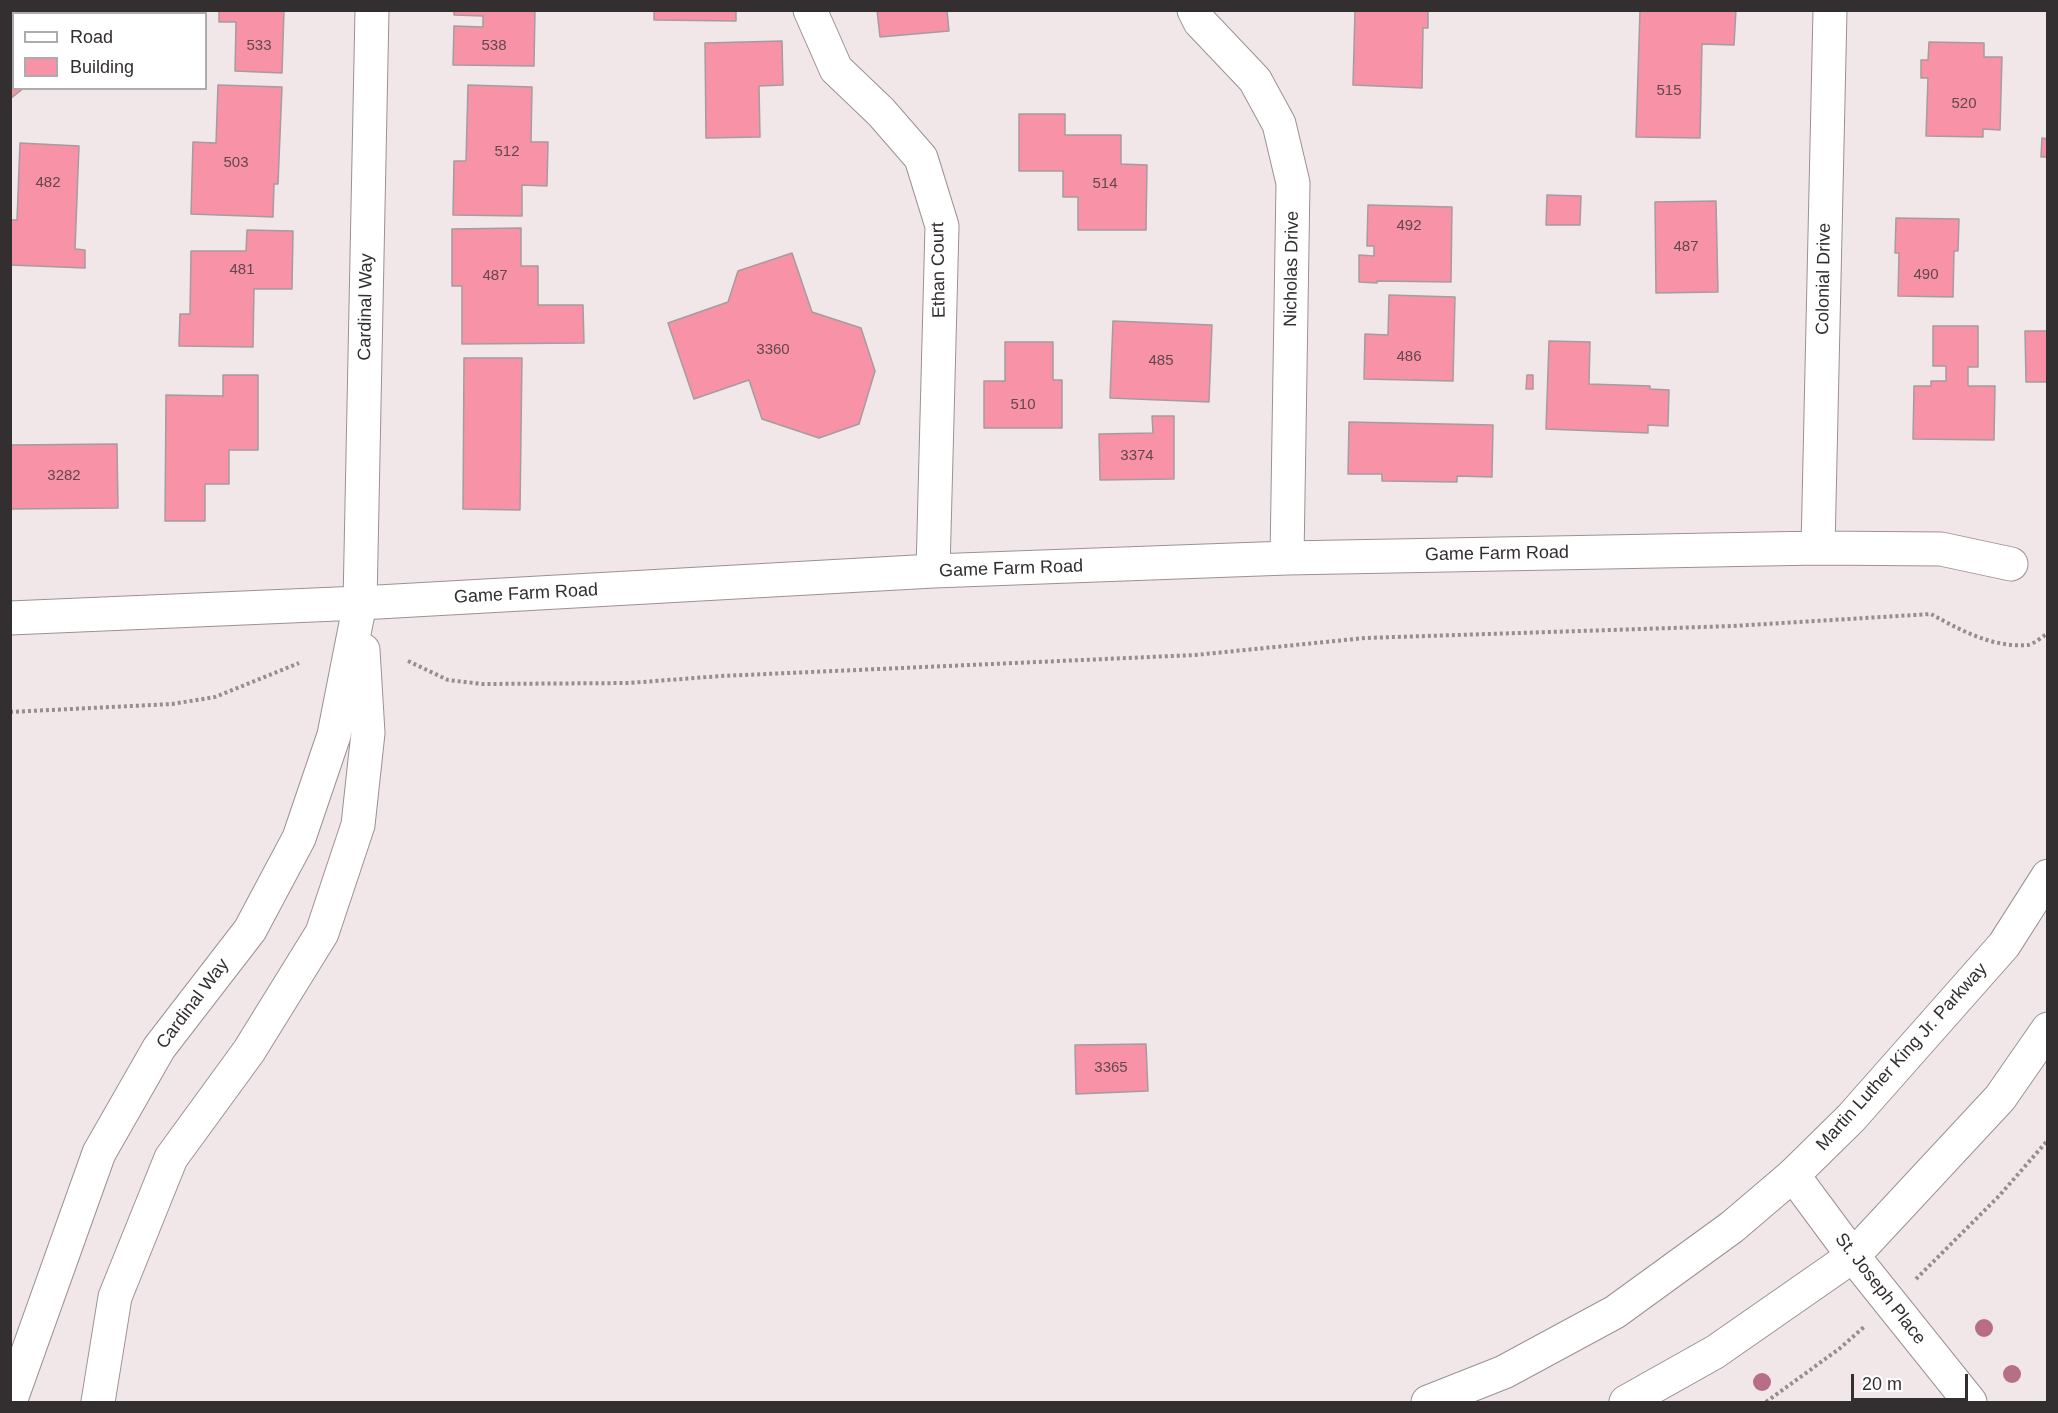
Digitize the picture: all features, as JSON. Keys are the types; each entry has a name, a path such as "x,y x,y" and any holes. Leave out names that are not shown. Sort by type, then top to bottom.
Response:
{"street":[{"name":"Cardinal Way","path":"98,1402 116,1297 171,1158 249,1051 322,933 357,825 368,733 360,603 372,10"},
{"name":"Ethan Court","path":"810,10 836,69 881,112 921,158 942,226 933,571"},
{"name":"Nicholas Drive","path":"1194,10 1200,22 1255,80 1279,124 1293,183 1287,558"},
{"name":"Colonial Drive","path":"1818,548 1830,10"},
{"name":"Game Farm Road","path":"10,618 360,603 933,571 1287,558 1818,548 1941,549 2011,564"},
{"name":"Cardinal Way","path":"10,1402 99,1153 159,1048 250,930 299,838 334,735 360,603"},
{"name":"Martin Luther King Jr. Parkway","path":"1428,1402 1504,1372 1615,1312 1732,1227 1793,1175 1851,1118 2004,945 2048,876"},
{"path":"1626,1402 1715,1352 1852,1256 2000,1098 2048,1029"},
{"name":"St. Joseph Place","path":"1793,1175 1852,1256 1970,1402"}],"path":[{"path":"408,661 448,680 482,684 629,683 721,676 1195,655 1365,638 1733,626 1931,614 1954,627 1990,642 2030,645 2048,633"},
{"path":"10,712 172,704 215,698 299,663"},
{"path":"1916,1278 1999,1196 2048,1140"},
{"path":"1766,1402 1857,1334"}],"building":[{"path":"10,10 35,10 36,12 12,12 12,36 10,37"},
{"path":"219,10 284,10 282,73 235,71 236,22 219,22"},
{"path":"454,10 535,10 534,66 453,65 454,26 483,27 483,16 454,15"},
{"path":"654,10 736,10 736,21 654,20"},
{"path":"877,10 947,10 949,31 880,37"},
{"path":"1355,10 1428,10 1428,28 1423,28 1422,88 1353,85"},
{"path":"1640,10 1736,10 1734,45 1702,44 1700,138 1636,137"},
{"path":"10,41 12,43 12,90 21,90 10,99"},
{"path":"782,41 783,85 759,86 760,137 706,138 705,43"},
{"path":"1929,42 1984,43 1984,57 2002,57 2000,130 1983,129 1983,137 1926,136 1928,78 1921,78 1921,60 1928,60"},
{"path":"218,85 282,87 278,184 274,184 273,217 191,214 193,142 216,143"},
{"path":"468,85 532,87 531,142 548,142 547,186 522,185 522,216 453,215 454,161 466,161"},
{"path":"1019,114 1065,114 1065,135 1121,135 1121,164 1147,165 1146,230 1078,230 1078,197 1063,197 1063,171 1019,171"},
{"path":"2042,138 2048,139 2048,157 2041,157"},
{"path":"20,143 79,146 75,249 85,250 85,268 10,265 10,220 17,220"},
{"path":"1547,195 1581,196 1580,225 1546,225"},
{"path":"1716,201 1718,292 1656,293 1655,202"},
{"path":"1368,205 1452,207 1451,282 1359,282 1359,255 1374,256 1374,246 1367,246"},
{"path":"1896,218 1959,219 1958,251 1954,251 1953,297 1898,296 1899,253 1895,253"},
{"path":"521,228 521,266 538,266 538,305 583,305 584,343 462,344 462,286 452,286 452,229"},
{"path":"247,230 293,231 292,289 254,289 253,347 179,346 180,314 190,314 191,251 246,251"},
{"path":"792,253 812,312 861,328 875,371 859,424 819,438 762,419 749,380 694,399 668,323 728,302 738,271"},
{"path":"1389,295 1455,297 1453,381 1364,379 1365,334 1388,335"},
{"path":"1113,321 1212,325 1209,402 1110,398"},
{"path":"1933,326 1978,326 1978,367 1968,367 1968,386 1995,386 1994,440 1913,439 1914,386 1931,386 1931,381 1946,381 1946,366 1933,366"},
{"path":"2025,331 2048,331 2048,382 2026,382"},
{"path":"1549,341 1590,342 1589,384 1650,386 1650,389 1669,390 1668,426 1648,425 1648,433 1546,429"},
{"path":"1005,342 1053,342 1053,380 1062,380 1062,428 984,428 984,381 1005,381"},
{"path":"464,358 522,358 520,510 463,509"},
{"path":"223,375 258,375 258,450 229,450 229,484 205,484 205,521 165,521 166,395 223,396"},
{"path":"1527,375 1533,375 1533,389 1526,389"},
{"path":"1152,416 1174,416 1174,479 1100,480 1099,434 1153,433"},
{"path":"1349,422 1493,425 1492,477 1457,476 1457,482 1382,481 1382,474 1348,474"},
{"path":"117,444 118,508 10,509 10,445"},
{"path":"1146,1044 1148,1091 1076,1094 1075,1045"}]}
